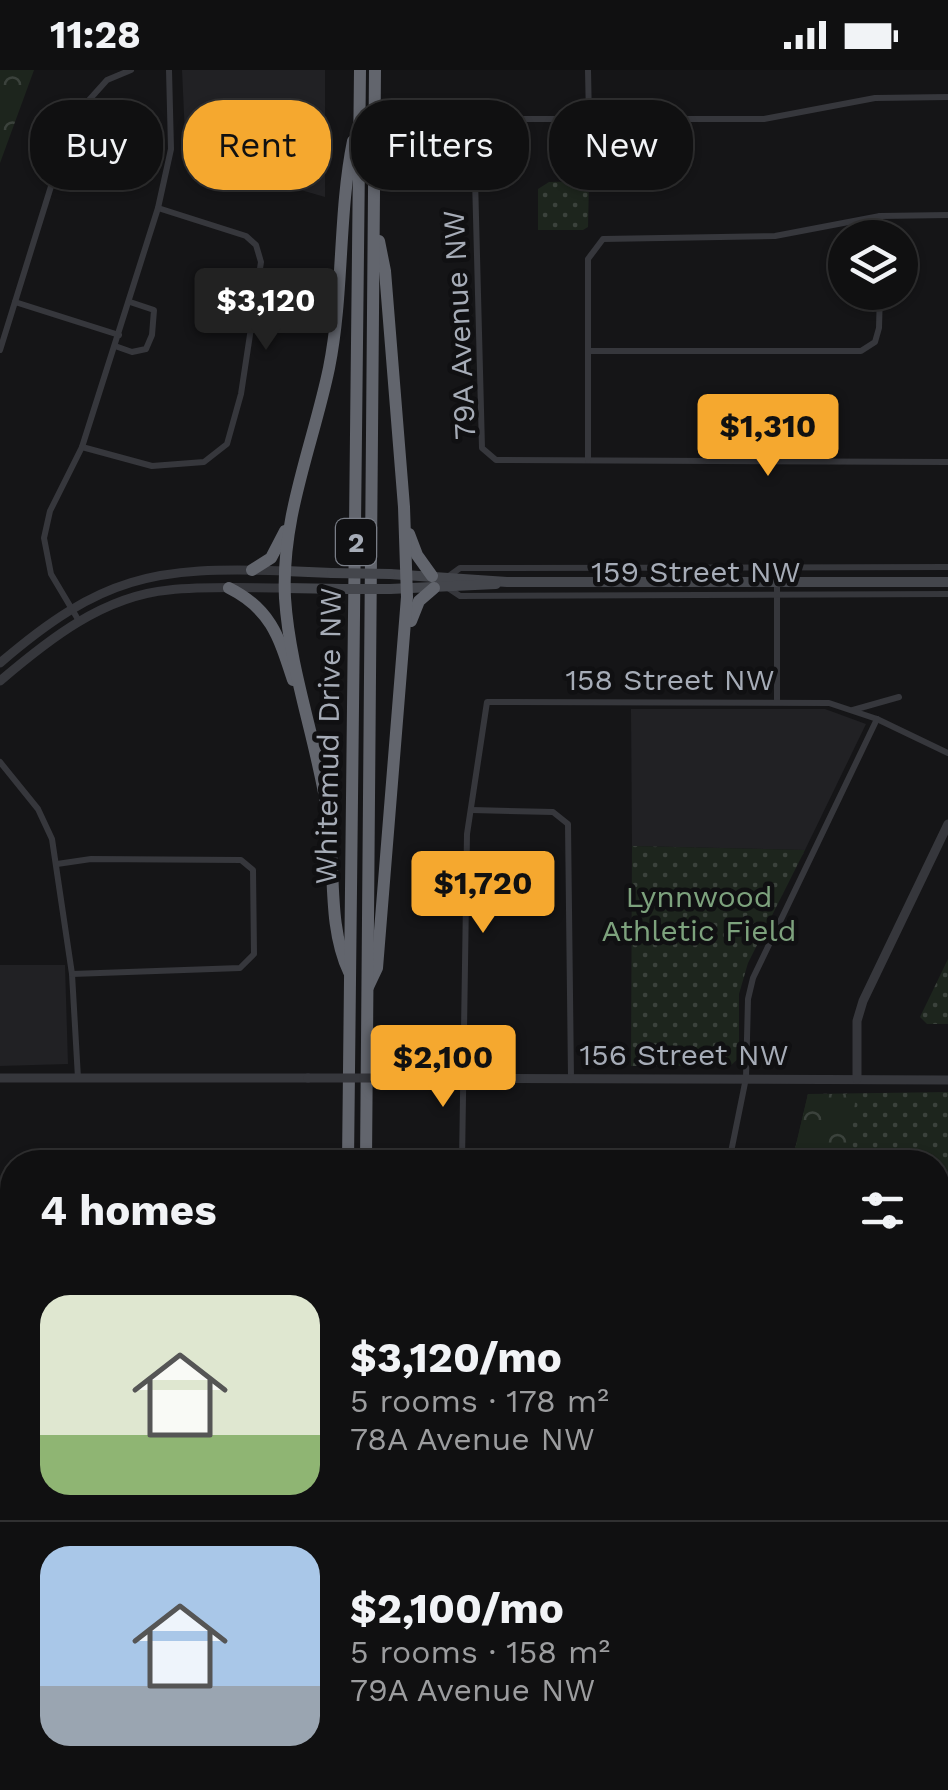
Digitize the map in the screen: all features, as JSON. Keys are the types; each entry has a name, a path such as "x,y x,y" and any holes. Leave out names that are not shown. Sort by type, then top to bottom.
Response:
{"highway":[{"name":"Whitemud Drive NW","path":"360,70 360,100"},
{"name":"Whitemud Drive NW","path":"366,1150 375,70"},
{"path":"350,974 339,950 329,824 293,649 285,571 288,524 328,368 351,152"},
{"name":"Whitemud Drive NW","path":"348,1150 359,190"},
{"path":"365,992 376,968 405,638 406,582 404,507 385,272 374,210"},
{"path":"404,507 410,544 440,582 419,601 405,638"},
{"path":"252,570 271,558 288,524"},
{"path":"229,588 252,599 269,620 316,748"}],"main road":[{"name":"159 Street NW","path":"285,571 390,574 406,582"},
{"name":"159 Street NW","path":"286,588 390,589 406,582 948,582"}],"street":[{"path":"0,350 72,120 108,80 131,70"},
{"path":"79,621 51,574 44,538 50,510 82,447 158,208 171,149 169,70"},
{"path":"588,70 589,100"},
{"path":"693,119 764,119 874,98 948,97"},
{"name":"79A Avenue NW","path":"549,119 492,120 479,125 474,140 482,448 496,460 588,460"},
{"path":"82,447 152,466 204,462 227,444 242,394 262,262 256,245 246,236 158,208"},
{"path":"948,215 880,216 774,236 602,239 588,258 588,460 948,462"},
{"path":"15,302 119,335"},
{"path":"116,346 132,352 146,349 152,335 154,310 130,302"},
{"path":"589,350 862,351 875,342 880,310"},
{"name":"159 Street NW","path":"948,567 460,568 440,582 460,596 948,594"},
{"name":"159 Street NW","path":"0,662 72,608 141,578 190,570 285,571"},
{"path":"777,582 777,701"},
{"name":"159 Street NW","path":"0,681 79,621 121,602 154,592 286,588"},
{"name":"158 Street NW","path":"852,710 899,697"},
{"name":"158 Street NW","path":"472,810 487,702 830,702 877,718 948,753"},
{"path":"731,1150 746,1078 752,978 877,718"},
{"path":"0,762 38,809 52,840 72,974 78,1078"},
{"path":"462,1150 467,834 472,810 553,812 568,824 571,1078"},
{"path":"857,1080 857,1021 863,1001 948,824"},
{"path":"57,864 91,859 241,860 253,870 254,954 240,968 72,974"},
{"name":"156 Street NW","path":"0,1078 948,1080"}],"shaded area":[{"path":"182,70 325,70 325,100 183,100"},
{"path":"301,190 325,190 325,197"},
{"path":"631,709 825,709 866,724 805,850 632,846"},
{"path":"0,965 65,965 68,1064 0,1066"}],"green space":[{"path":"0,70 34,70 0,163"},
{"path":"549,182 549,190 589,190 588,227 538,230 538,189"},
{"name":"Lynnwood Athletic Field","path":"632,846 805,850 748,963 739,994 739,1058 730,1066 631,1066"},
{"path":"948,959 948,1024 927,1024 920,1017"},
{"path":"948,1092 948,1150 795,1150 808,1094"},
{"path":"808,1094 856,1094 849,1150 795,1150"}]}
